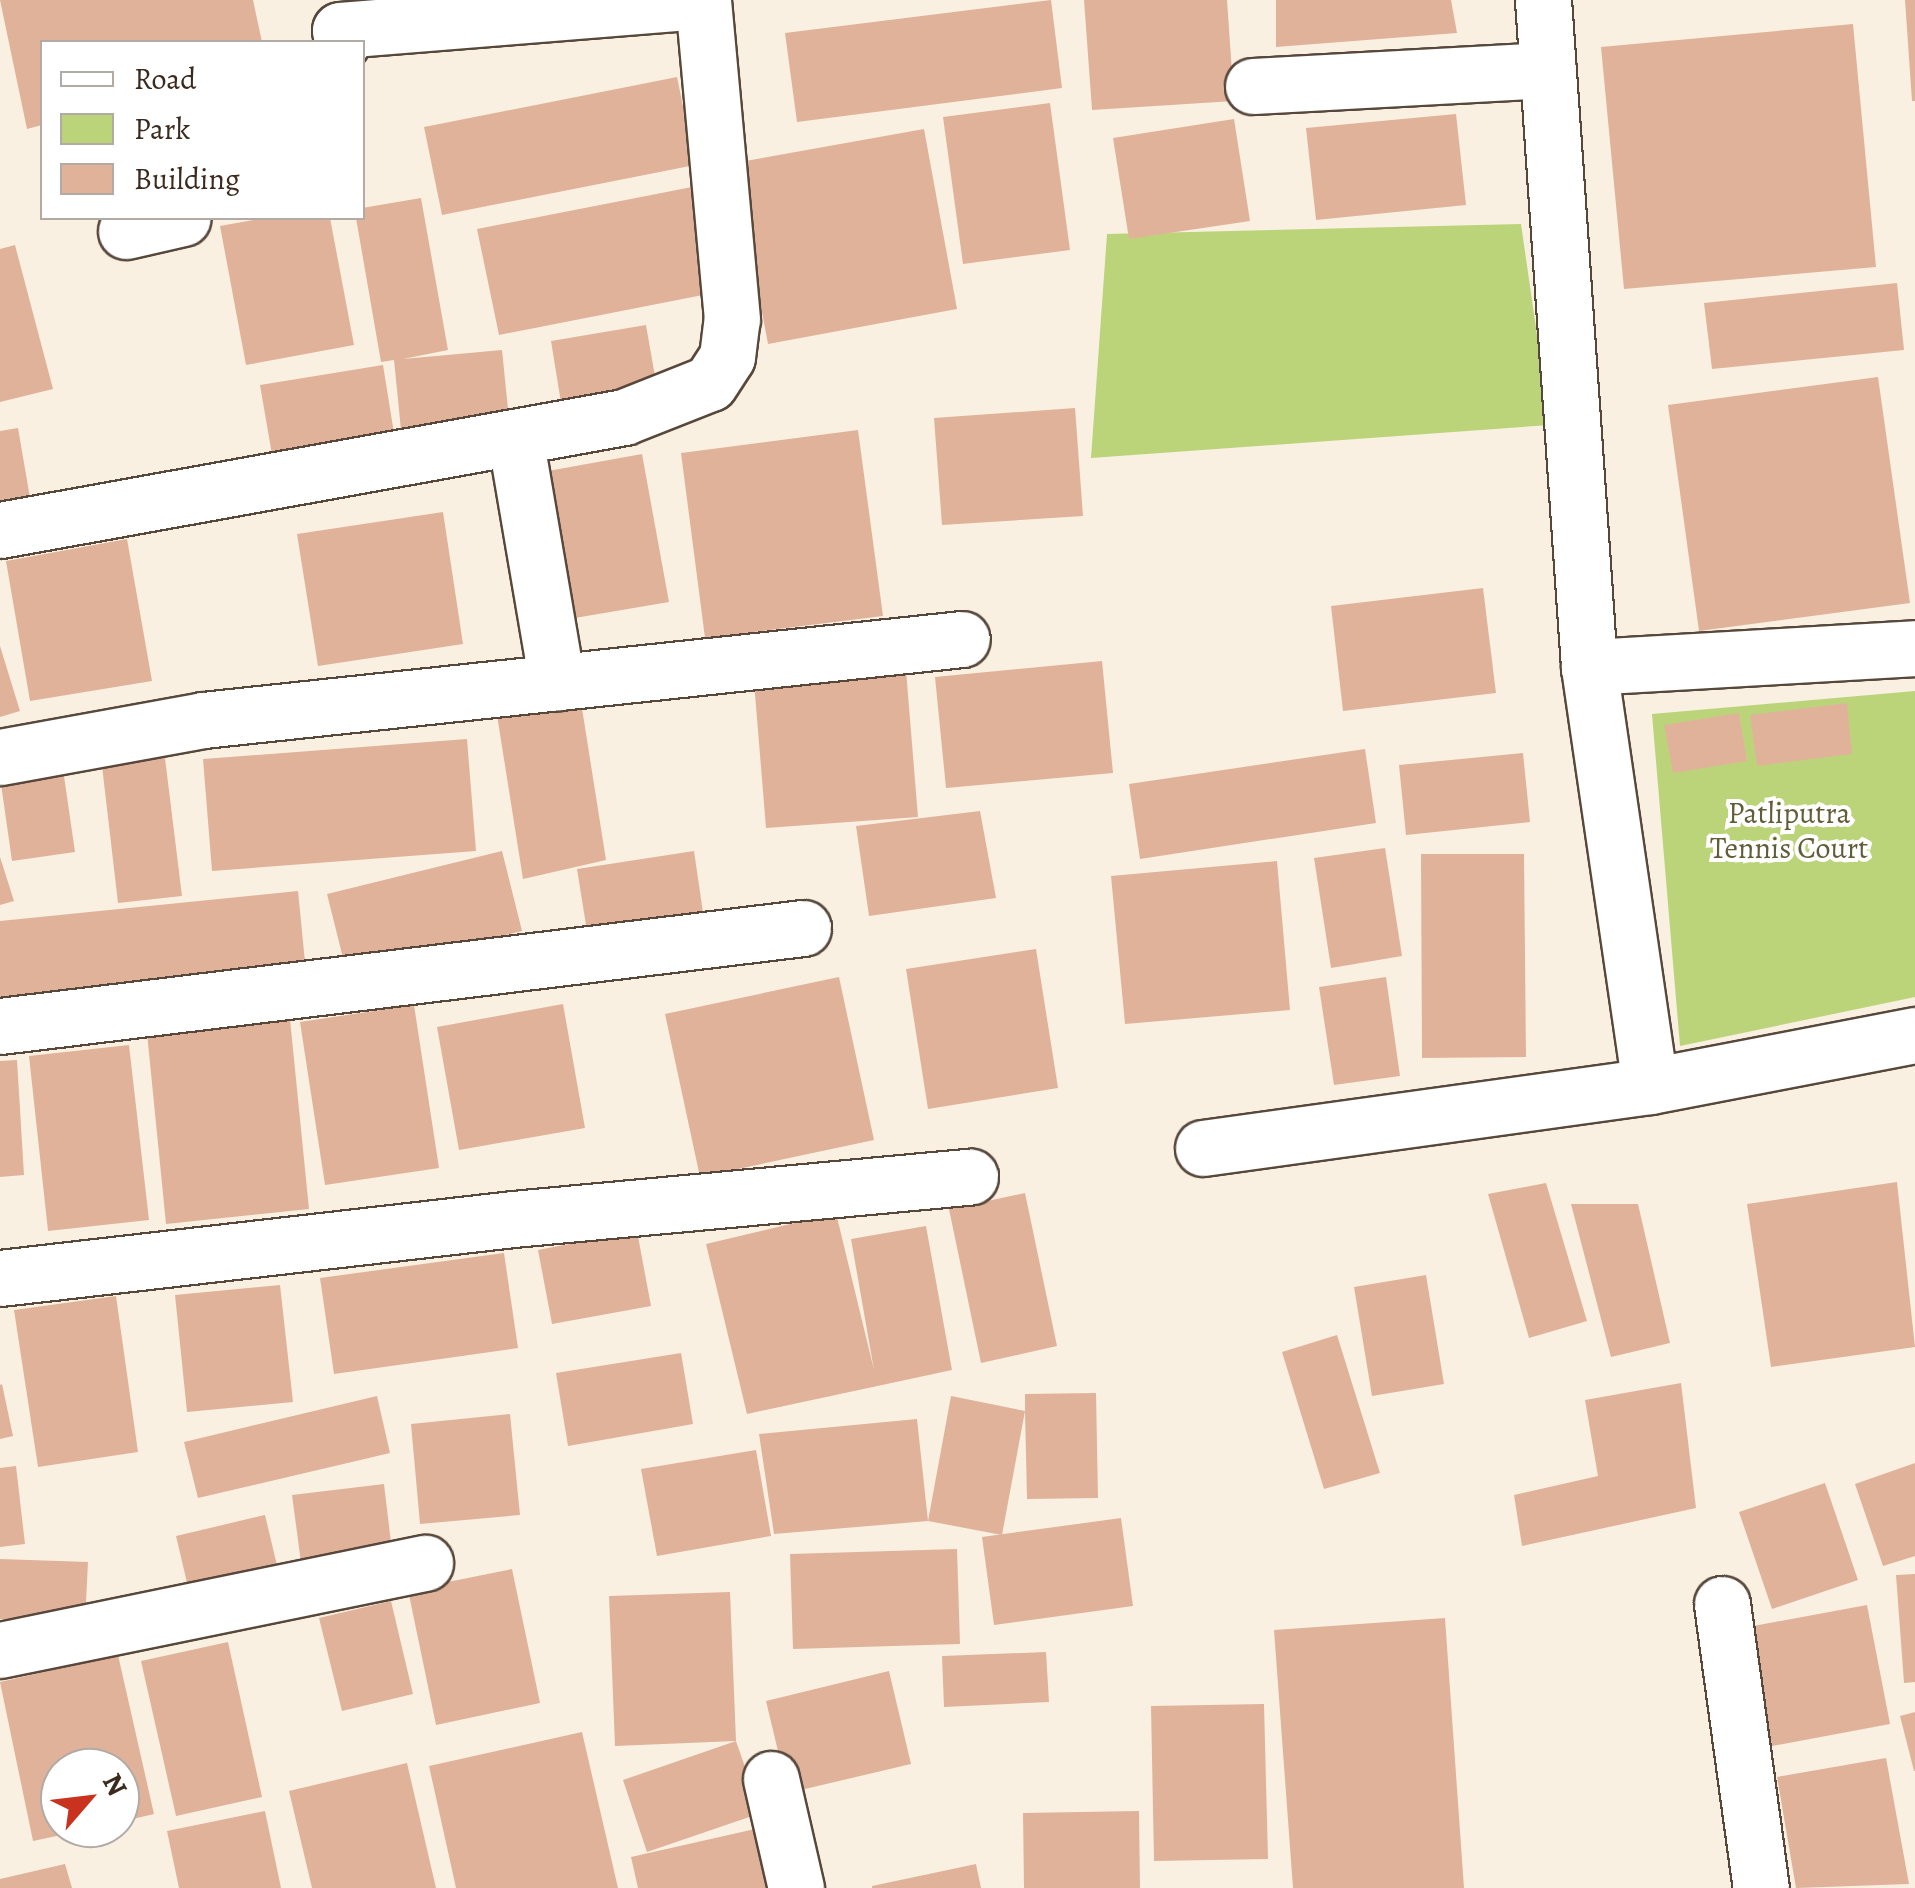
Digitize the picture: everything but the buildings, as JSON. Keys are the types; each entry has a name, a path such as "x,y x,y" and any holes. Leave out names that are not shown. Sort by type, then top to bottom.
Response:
{"street":[{"path":"1543,0 1589,667 1650,1086"},
{"path":"0,530 624,417 710,383 728,358 732,319 703,1 340,30 342,40"},
{"path":"1253,86 1548,70"},
{"path":"126,232 176,220"},
{"path":"515,437 557,682"},
{"path":"0,758 203,720 962,639"},
{"path":"1589,667 1915,648"},
{"path":"0,1026 803,928"},
{"path":"1203,1148 1650,1086 1915,1035"},
{"path":"0,1278 514,1219 970,1178"},
{"path":"0,1650 425,1563"},
{"path":"1722,1604 1760,1888"},
{"path":"771,1779 796,1888"}],"green space":[{"path":"1521,224 1550,425 1091,458 1107,234"},
{"name":"Patliputra Tennis Court","path":"1915,691 1915,997 1680,1046 1652,714"}]}
